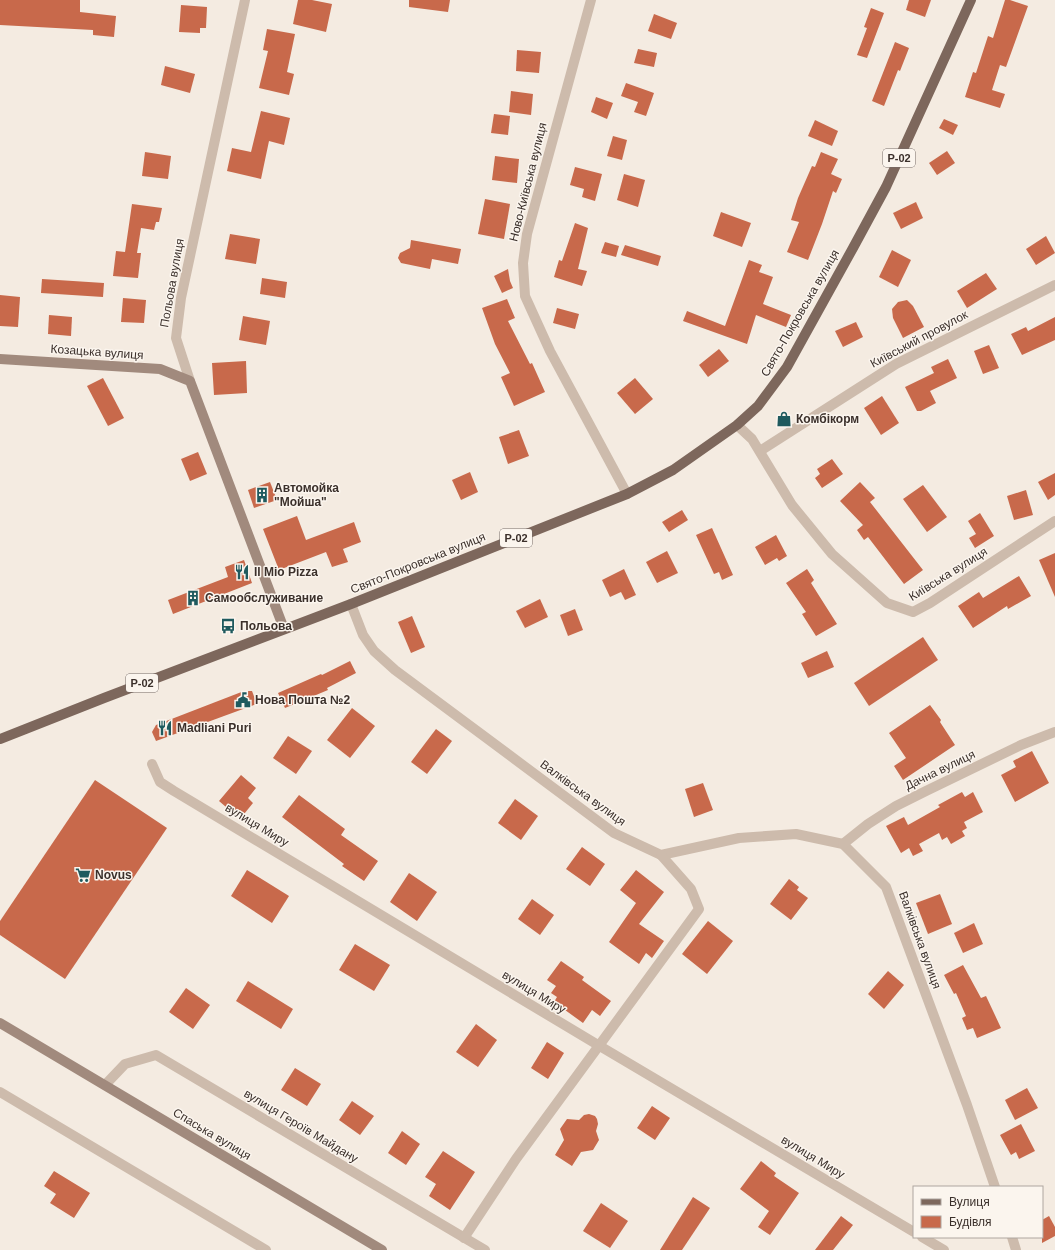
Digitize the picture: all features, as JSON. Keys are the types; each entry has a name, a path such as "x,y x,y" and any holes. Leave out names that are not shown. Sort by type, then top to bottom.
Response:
{"main road":[{"name":"Свято-Покровська вулиця","path":"0,739 350,604 628,494 673,470 737,425 758,406 787,367 854,248 886,187 970,0"}],"street":[{"name":"Польова вулиця","path":"245,0 180,298 176,338 190,381 284,629"},
{"name":"Ново-Київська вулиця","path":"591,0 527,234 523,263 525,296 550,351 628,494"},
{"name":"Київський провулок","path":"760,451 896,364 1055,285"},
{"name":"Козацька вулиця","path":"0,359 160,370 190,381"},
{"name":"Київська вулиця","path":"737,425 752,439 792,505 832,554 887,603 913,612 930,603 1055,521"},
{"name":"Валківська вулиця","path":"350,604 363,635 374,651 395,670 614,833 661,855"},
{"name":"Дачна вулиця","path":"843,844 874,820 896,806 1021,745 1055,732"},
{"name":"вулиця Миру","path":"152,764 160,782 174,791 913,1231"},
{"path":"464,1238 516,1159 699,909 691,889 661,855 739,838 796,834 843,844"},
{"name":"Валківська вулиця","path":"843,844 886,887 967,1105 995,1186"},
{"name":"Спаська вулиця","path":"0,1023 382,1250"},
{"name":"вулиця Героїв Майдану","path":"105,1085 125,1064 156,1055 485,1250"},
{"path":"0,1092 266,1250"},
{"path":"924,1238 944,1250"},
{"path":"1012,1238 1016,1250"}],"building":[{"path":"0,0 80,0 80,12 116,16 114,37 93,35 93,30 0,25"},
{"path":"298,0 312,0 332,4 326,32 293,24"},
{"path":"409,0 450,0 448,12 409,7"},
{"path":"909,0 931,0 925,17 906,10"},
{"path":"1005,0 1010,0 1028,6 1006,67 1000,65 992,90 1005,94 1000,108 965,97 973,72 976,73 988,36 993,38"},
{"path":"181,5 207,7 206,28 200,28 200,33 179,32"},
{"path":"871,8 884,13 867,58 857,55 867,28 864,27"},
{"path":"654,14 677,23 671,39 648,31"},
{"path":"267,29 295,34 287,72 294,74 289,95 259,88 268,51 263,50"},
{"path":"895,42 909,48 900,71 898,70 884,106 872,101"},
{"path":"638,49 657,53 654,67 634,63"},
{"path":"517,50 541,52 539,73 516,71"},
{"path":"165,66 195,74 190,93 161,85"},
{"path":"626,83 654,93 646,116 634,112 638,102 621,96"},
{"path":"511,91 533,94 531,115 509,112"},
{"path":"596,97 613,103 607,119 591,112"},
{"path":"261,111 290,118 284,145 269,141 261,179 227,171 232,148 251,152"},
{"path":"494,114 510,116 508,135 491,133"},
{"path":"944,119 958,125 953,135 939,128"},
{"path":"815,120 838,131 832,146 808,136"},
{"path":"613,136 627,140 622,160 607,156"},
{"path":"947,151 955,163 937,175 929,163"},
{"path":"145,152 171,156 168,179 142,176"},
{"path":"821,152 838,159 831,174 842,179 836,193 833,191 808,260 787,252 799,222 791,220 798,198 812,166 815,167"},
{"path":"495,156 519,159 517,183 492,180"},
{"path":"575,167 602,174 595,201 582,197 584,189 570,185"},
{"path":"624,174 645,180 638,207 617,200"},
{"path":"485,199 510,204 504,239 478,234"},
{"path":"916,202 923,218 901,229 893,213"},
{"path":"132,204 162,208 159,222 156,222 154,230 141,228 137,253 141,253 138,278 113,276 116,251 125,252"},
{"path":"721,212 751,223 742,247 713,236"},
{"path":"575,223 588,228 578,269 587,271 582,286 554,277 559,260 562,261"},
{"path":"230,234 260,239 256,264 225,259"},
{"path":"1046,236 1055,253 1036,265 1026,249"},
{"path":"411,240 461,249 458,264 432,259 430,269 401,263 398,258 400,253 410,248"},
{"path":"605,242 619,246 616,257 601,253"},
{"path":"625,245 661,256 658,266 621,255"},
{"path":"892,250 911,260 898,287 879,277"},
{"path":"749,260 762,265 759,272 773,277 763,304 791,315 786,327 756,315 747,344 683,321 687,311 725,326"},
{"path":"508,269 513,288 502,293 494,276"},
{"path":"986,273 997,289 967,308 957,291"},
{"path":"262,278 287,282 285,298 260,294"},
{"path":"42,279 104,283 103,297 41,293"},
{"path":"0,295 20,297 18,327 0,326"},
{"path":"123,298 146,300 144,323 121,322"},
{"path":"507,299 515,318 508,321 530,364 532,363 545,392 514,406 501,377 510,373 495,344 482,308"},
{"path":"907,300 913,306 924,327 903,338 893,318 892,309 898,302"},
{"path":"557,308 579,314 575,329 553,323"},
{"path":"49,315 72,317 71,336 48,334"},
{"path":"243,316 270,321 266,345 239,340"},
{"path":"1055,317 1055,340 1022,355 1011,334 1026,327 1028,331"},
{"path":"856,322 863,337 843,347 835,331"},
{"path":"989,345 999,368 983,374 974,351"},
{"path":"719,349 729,361 708,377 699,365"},
{"path":"948,359 957,378 930,391 936,403 921,411 917,411 905,387 934,373 931,367"},
{"path":"246,361 247,393 214,395 212,363"},
{"path":"103,378 124,418 108,426 87,386"},
{"path":"635,378 653,399 635,414 617,393"},
{"path":"882,396 899,423 881,435 864,408"},
{"path":"519,430 529,456 508,464 499,437"},
{"path":"198,452 207,474 190,481 181,459"},
{"path":"832,459 843,474 822,488 815,478 820,474 817,469"},
{"path":"470,472 478,492 461,500 452,480"},
{"path":"1055,473 1055,495 1048,500 1038,482"},
{"name":"Автомойка \"Мойша\"","path":"270,482 277,500 254,508 248,490"},
{"path":"860,482 875,498 870,502 923,570 904,584 868,537 864,540 857,530 863,525 840,501"},
{"path":"923,485 947,517 927,532 903,499"},
{"path":"1026,490 1033,515 1014,520 1007,496"},
{"path":"682,510 688,520 669,532 662,522"},
{"path":"980,513 994,536 975,548 969,538 976,534 968,521"},
{"path":"297,516 306,540 354,522 361,542 343,549 348,562 332,567 326,552 279,570 263,529"},
{"path":"712,528 733,575 722,580 719,572 714,574 696,535"},
{"path":"776,535 787,556 779,561 777,558 765,565 755,547"},
{"path":"667,551 678,573 657,583 646,562"},
{"path":"1055,553 1055,597 1039,560"},
{"path":"244,560 252,583 173,614 168,600 228,577 225,567"},
{"path":"624,569 636,595 625,600 621,592 610,597 602,580"},
{"path":"807,569 814,580 811,583 837,624 816,636 802,614 806,612 786,583"},
{"path":"1019,576 1031,596 1008,609 1007,606 973,628 958,606 979,592 983,598"},
{"path":"540,599 548,617 525,628 516,611"},
{"path":"575,609 583,630 568,636 560,615"},
{"path":"412,616 425,647 411,653 398,622"},
{"path":"923,637 938,660 869,706 854,683"},
{"path":"827,651 834,667 808,678 801,663"},
{"path":"350,661 356,673 327,688 328,690 285,708 278,693 321,674 322,675"},
{"path":"244,691 252,691 257,704 156,741 152,732 156,725"},
{"path":"930,705 941,720 940,722 955,745 903,780 894,766 906,758 889,733"},
{"path":"352,708 375,726 350,758 327,740"},
{"path":"436,729 452,741 427,774 411,762"},
{"path":"288,736 312,751 296,774 273,758"},
{"path":"1032,751 1049,783 1015,802 1001,775 1016,767 1013,761"},
{"path":"241,775 256,788 248,798 253,803 240,819 219,801"},
{"name":"Novus","path":"95,780 167,828 65,979 0,935 0,921"},
{"path":"703,783 713,810 694,817 685,789"},
{"path":"962,792 965,797 973,792 983,812 964,822 967,828 962,831 965,836 951,844 947,837 942,840 939,833 919,844 923,851 913,856 909,848 901,853 886,826 904,817 908,825 940,807 938,805"},
{"path":"299,795 345,829 341,835 378,861 364,881 342,866 344,864 282,817"},
{"path":"515,799 538,816 521,840 498,823"},
{"path":"582,847 605,864 590,886 566,869"},
{"path":"247,870 289,896 272,923 231,896"},
{"path":"636,870 664,892 639,924 664,941 652,958 646,953 639,964 609,942 636,903 620,890"},
{"path":"409,873 437,892 417,921 390,902"},
{"path":"789,879 799,887 797,890 808,898 791,920 770,904"},
{"path":"940,894 952,924 928,934 916,903"},
{"path":"532,899 554,915 540,935 518,919"},
{"path":"708,921 733,941 707,974 682,954"},
{"path":"974,923 983,944 963,953 954,933"},
{"path":"355,944 390,965 374,991 339,970"},
{"path":"561,961 584,977 582,980 611,1001 600,1016 592,1010 583,1023 554,1002 557,997 551,993 556,986 547,980"},
{"path":"963,965 981,998 986,996 1001,1028 977,1038 973,1028 967,1030 962,1018 966,1016 956,993 954,994 944,975"},
{"path":"888,971 904,985 884,1009 868,994"},
{"path":"248,981 293,1009 281,1029 236,1001"},
{"path":"186,988 210,1005 193,1029 169,1012"},
{"path":"476,1024 497,1040 478,1067 456,1052"},
{"path":"547,1042 564,1053 548,1079 531,1068"},
{"path":"295,1068 321,1084 307,1106 281,1090"},
{"path":"1027,1088 1038,1108 1015,1120 1005,1100"},
{"path":"352,1101 374,1116 360,1135 339,1120"},
{"path":"652,1106 670,1118 655,1140 637,1128"},
{"path":"589,1114 595,1116 597,1119 598,1124 596,1131 599,1140 593,1150 581,1152 572,1166 555,1155 564,1140 560,1129 567,1119 579,1120 584,1115"},
{"path":"1021,1124 1035,1151 1019,1159 1016,1152 1011,1155 1000,1135"},
{"path":"402,1131 420,1144 406,1165 388,1153"},
{"path":"443,1151 475,1172 450,1210 429,1196 436,1184 425,1177"},
{"path":"761,1161 776,1173 774,1176 799,1193 770,1235 758,1227 769,1211 740,1189"},
{"path":"54,1171 90,1193 74,1218 50,1203 56,1194 44,1186"},
{"path":"693,1197 710,1208 682,1250 660,1250"},
{"path":"601,1203 628,1221 610,1248 583,1231"},
{"path":"841,1216 853,1225 833,1250 815,1250"},
{"path":"1049,1216 1055,1227 1055,1236 1042,1243 1043,1238 1043,1219"}],"place":[{"name":"Комбікорм","path":"784,419"},
{"name":"Автомойка \"Мойша\"","path":"262,495"},
{"name":"Il Mio Pizza","path":"242,572"},
{"name":"Самообслуживание","path":"193,598"},
{"name":"Польова","path":"228,626"},
{"name":"Нова Пошта №2","path":"243,700"},
{"name":"Madliani Puri","path":"165,728"},
{"name":"Novus","path":"83,875"}]}
